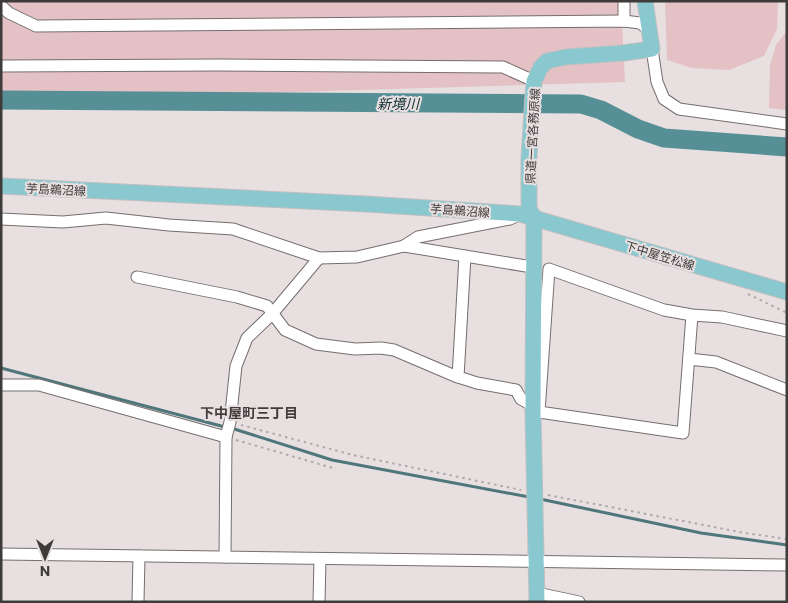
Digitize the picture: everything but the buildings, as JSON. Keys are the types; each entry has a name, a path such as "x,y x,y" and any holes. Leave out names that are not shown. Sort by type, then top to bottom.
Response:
{"main road":[{"path":"645,1 652,49"},
{"name":"県道一宮各務原線","path":"527,215 529,208 529,157 534,81 541,67 547,61 566,57 652,49"},
{"name":"芋島鵜沼線","path":"1,186 366,204 527,215"},
{"path":"527,215 535,410 537,597"},
{"name":"下中屋笠松線","path":"527,215 787,292"}],"street":[{"path":"624,1 624,21"},
{"path":"1,6 9,13 36,26 624,21 640,23 648,29"},
{"path":"652,49 658,82 664,99 679,109 787,124"},
{"path":"1,66 503,67 534,81"},
{"path":"1,219 63,222 106,218 169,225 234,229 319,258 357,257 404,246 418,237 527,215"},
{"path":"404,246 526,266"},
{"path":"458,376 465,256"},
{"path":"225,557 228,429 236,366 247,338 272,314 319,258"},
{"path":"535,410 549,269 664,310 692,315 722,317 787,330"},
{"path":"137,277 238,297 266,306 285,330 316,344 355,349 381,348 394,350 478,383 516,390 521,399 535,410 683,433 692,315"},
{"path":"689,359 716,362 787,390"},
{"path":"1,385 39,385 228,429"},
{"path":"1,554 787,565"},
{"path":"138,602 139,556"},
{"path":"319,602 320,558"},
{"path":"537,597 579,602"}],"path":[{"path":"228,429 333,468"},
{"path":"228,429 353,455 535,498 787,539"}],"shaded area":[{"path":"1,1 621,1 625,82 1,101"},
{"path":"665,1 778,1 777,29 764,56 729,70 692,68 667,60"},
{"path":"787,31 787,110 769,108 770,65 776,45"}],"waterway":[{"name":"新境川","path":"1,100 581,104 601,110 638,129 664,138 787,147"},
{"path":"1,368 225,427"},
{"path":"231,428 332,460 529,497"},
{"path":"540,499 701,533 787,545"}],"district":[{"name":"下中屋町三丁目","path":"249,412"}]}
